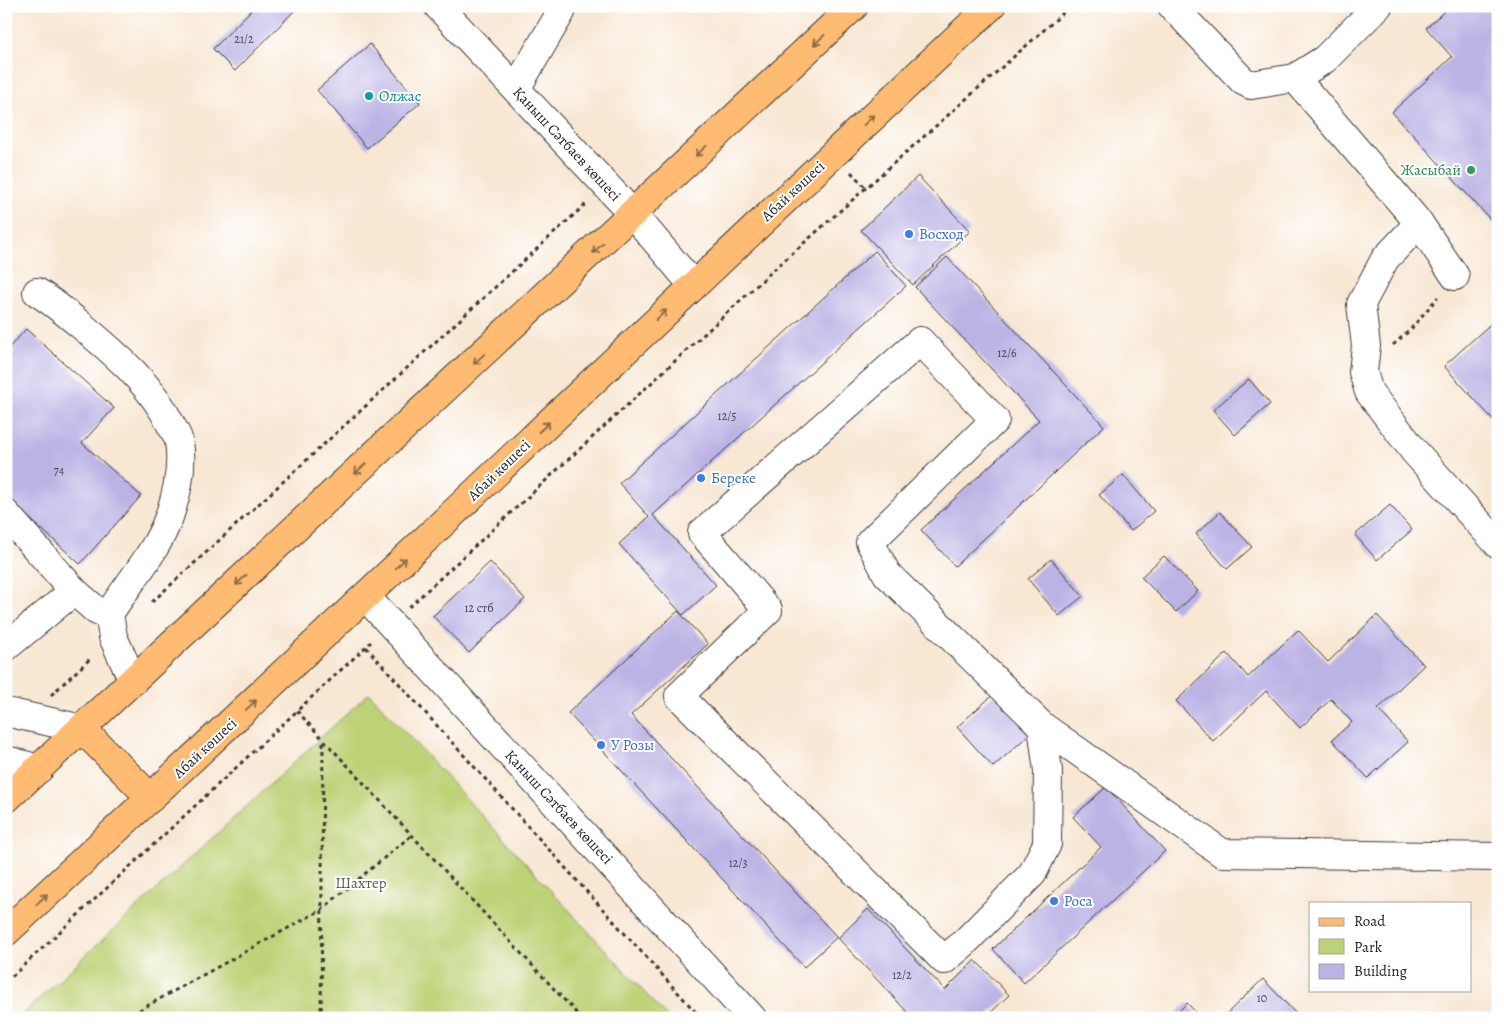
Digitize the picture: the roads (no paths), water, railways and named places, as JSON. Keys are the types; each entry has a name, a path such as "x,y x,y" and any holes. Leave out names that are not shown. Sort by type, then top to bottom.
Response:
{"main road":[{"path":"6,799 854,6"},
{"name":"Абай көшесі","path":"6,932 366,597 693,285 991,6"},
{"path":"82,728 151,798"}],"street":[{"name":"Қаныш Сәтбаев көшесі","path":"438,6 633,214 693,285"},
{"path":"516,89 563,6"},
{"path":"1172,6 1243,81 1251,85 1295,78 1325,59 1378,6"},
{"path":"1295,78 1419,223 1455,276"},
{"path":"1419,223 1386,259 1361,304 1366,346 1363,372 1369,392 1414,451 1498,544"},
{"path":"37,292 60,306 101,341 134,373 165,412 179,440 179,479 168,518 151,554 125,588 111,625"},
{"path":"1042,726 1048,771 1047,844 1032,874 944,960 679,696 768,610 702,533 920,341 995,420 870,542 887,574 1042,726 1222,853 1498,857"},
{"path":"6,514 47,558 74,591 111,625 133,681"},
{"path":"6,647 74,591"},
{"name":"Қаныш Сәтбаев көшесі","path":"366,597 752,1018"},
{"path":"16,715 82,728"},
{"path":"6,760 39,769"}],"place":[{"name":"Олжас","path":"369,96"},
{"name":"Жасыбай","path":"1471,170"},
{"name":"Восход","path":"909,234"},
{"name":"Береке","path":"701,478"},
{"name":"У Розы","path":"601,745"},
{"name":"Роса","path":"1054,901"}],"park label":[{"name":"Шахтер","path":"361,883"}]}
